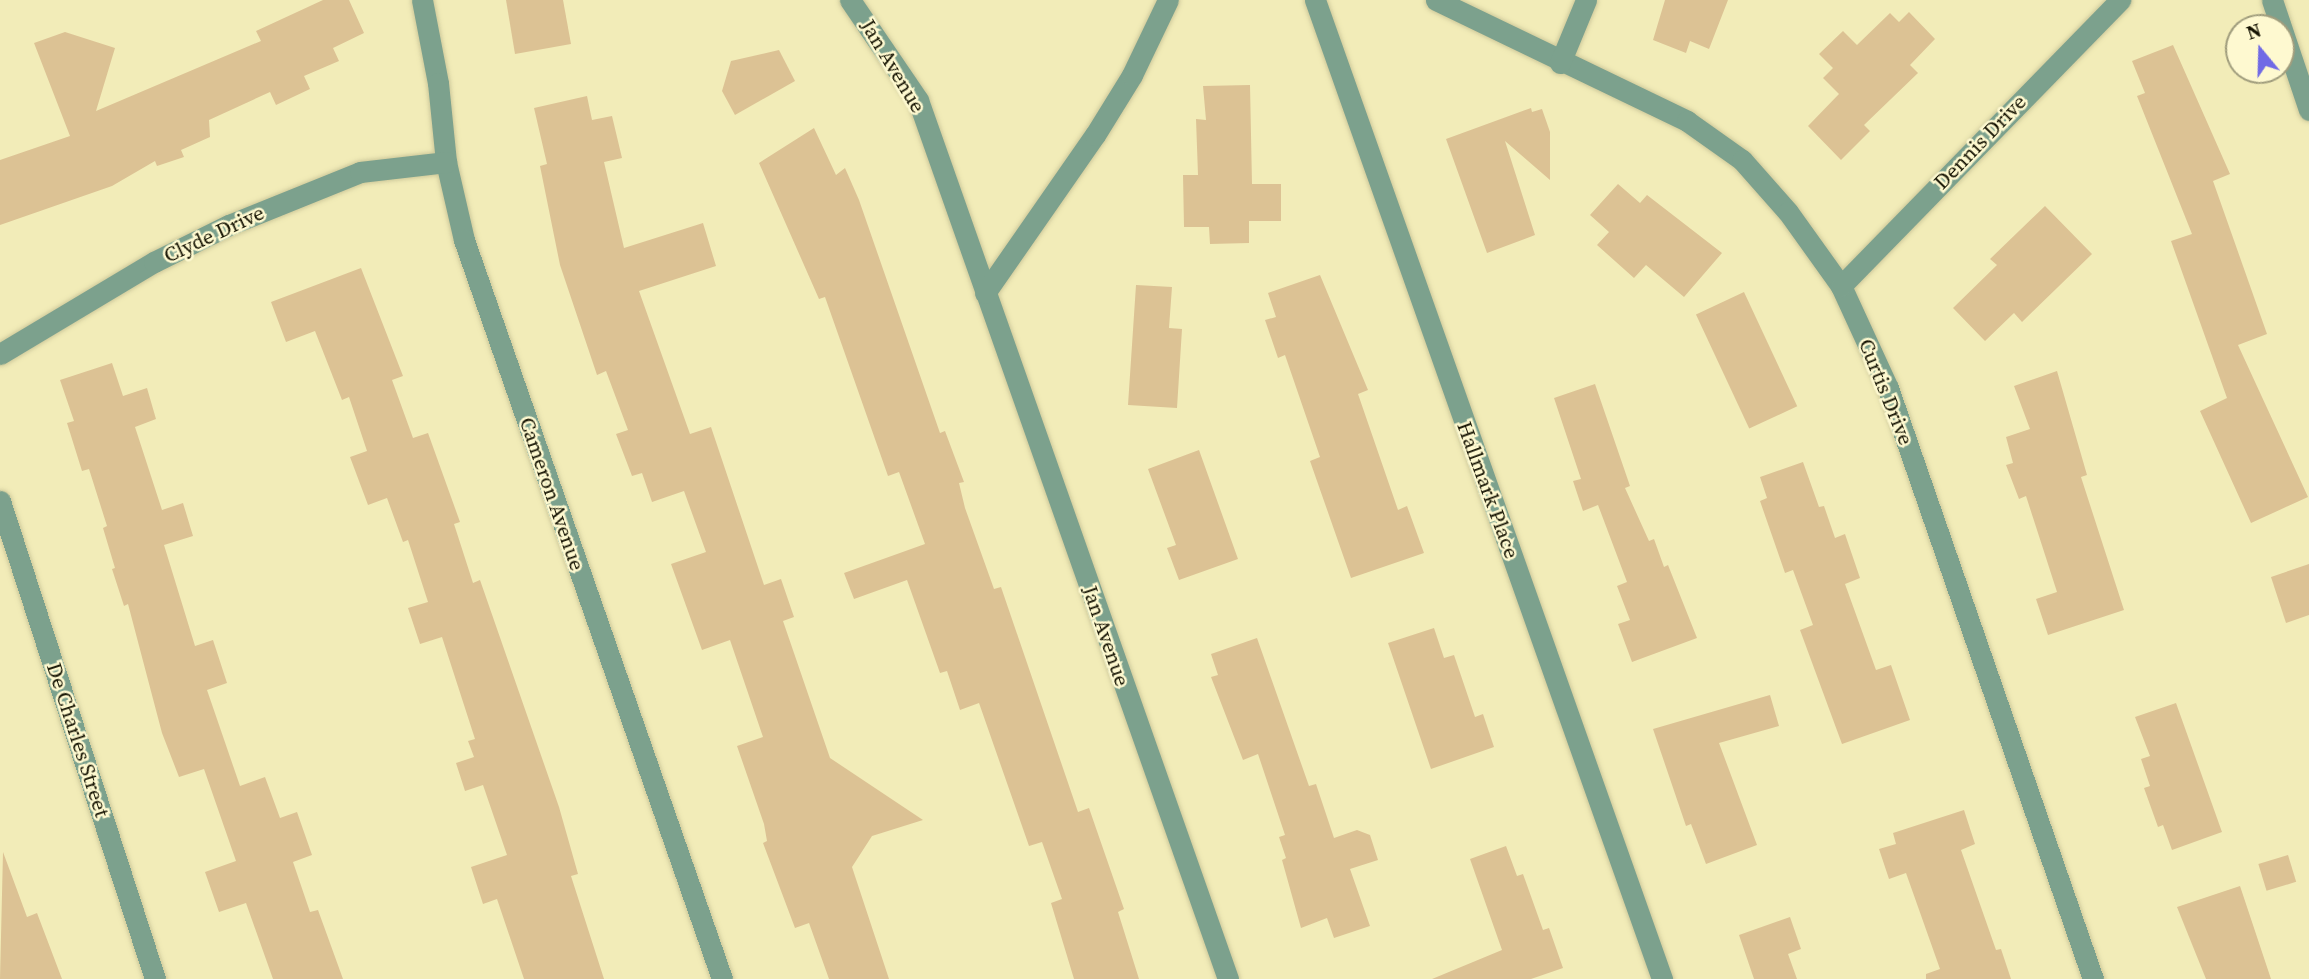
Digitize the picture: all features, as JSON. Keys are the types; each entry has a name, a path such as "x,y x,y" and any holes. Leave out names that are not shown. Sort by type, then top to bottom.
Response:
{"street":[{"name":"Cameron Avenue","path":"422,0 438,83 446,162 464,240 722,979"},
{"name":"Jan Avenue","path":"850,0 918,100 1228,979"},
{"path":"985,293 1095,135 1168,0"},
{"name":"Hallmark Place","path":"1315,0 1662,979"},
{"name":"Curtis Drive","path":"1436,0 1560,63 1688,121 1742,160 1788,212 1841,286 1888,388 2093,979"},
{"path":"1560,63 1586,0"},
{"name":"Dennis Drive","path":"1841,286 2120,0"},
{"path":"2272,0 2309,110"},
{"name":"Clyde Drive","path":"0,354 154,262 229,225 360,172 446,162"},
{"name":"De Charles Street","path":"0,501 155,979"}],"building":[{"path":"323,0 349,0 364,33 333,48 339,61 304,76 310,89 276,105 270,92 209,120 210,137 181,150 184,157 157,166 155,161 112,186 0,225 0,160 70,136 34,43 65,32 115,48 96,111 261,41 256,31"},
{"path":"506,0 563,0 571,44 515,54"},
{"path":"1665,0 1728,0 1709,49 1690,41 1686,53 1653,40"},
{"path":"1909,12 1935,39 1910,65 1918,73 1864,125 1870,131 1841,160 1808,126 1839,94 1823,78 1833,68 1819,54 1843,31 1857,45 1890,13 1899,22"},
{"path":"2173,45 2230,174 2213,181 2267,334 2238,345 2308,497 2251,523 2200,411 2227,398 2171,241 2192,234 2137,96 2145,93 2132,61"},
{"path":"779,50 795,81 735,115 722,91 731,61"},
{"path":"1250,85 1252,184 1281,184 1281,221 1249,221 1249,243 1210,244 1209,227 1184,227 1183,175 1198,175 1196,119 1206,120 1203,86"},
{"path":"587,96 592,120 612,116 622,158 604,162 624,248 703,223 716,266 639,291 690,434 711,427 764,585 781,579 794,617 783,621 830,758 923,820 872,836 852,867 889,979 829,979 809,923 795,928 763,843 767,841 764,824 737,746 763,737 730,640 702,650 671,564 706,552 684,491 652,502 642,473 632,476 616,434 628,430 606,371 597,375 560,265 540,166 547,164 534,108"},
{"path":"1531,108 1532,112 1542,109 1550,132 1550,180 1505,141 1535,235 1487,253 1446,139"},
{"path":"814,128 836,175 845,168 859,200 940,433 945,431 964,482 959,483 965,508 994,589 1001,587 1078,812 1089,808 1124,909 1118,912 1139,979 1074,979 1051,903 1062,899 1042,842 1029,846 979,703 960,710 947,671 940,673 907,580 854,599 844,573 925,544 899,472 888,476 825,297 819,299 759,163"},
{"path":"1618,184 1640,203 1647,195 1722,253 1684,297 1646,265 1634,278 1597,245 1609,232 1590,215"},
{"path":"2045,206 2092,254 2022,322 2014,313 1985,341 1953,308 1997,265 1990,259"},
{"path":"361,268 403,376 392,380 413,438 428,433 460,522 454,524 473,583 480,580 559,807 578,874 571,876 604,979 524,979 497,899 483,904 471,867 507,855 483,785 465,791 456,763 474,757 468,741 475,739 442,637 420,644 408,608 428,602 408,540 403,542 387,498 368,505 350,457 367,451 349,397 342,400 315,331 286,342 271,302"},
{"path":"1320,275 1368,390 1358,394 1398,510 1407,506 1424,553 1351,578 1310,461 1320,457 1285,355 1278,358 1265,320 1276,317 1268,293"},
{"path":"1136,285 1172,287 1169,328 1182,329 1177,408 1128,405"},
{"path":"1744,292 1797,406 1749,429 1696,314"},
{"path":"112,363 123,396 147,388 156,419 135,427 162,510 183,503 193,536 164,545 195,646 213,640 227,683 207,690 240,786 265,777 280,818 297,812 312,855 293,862 310,912 318,910 343,979 273,979 246,903 219,912 205,872 236,861 204,769 179,777 162,733 128,604 124,606 112,569 115,568 103,528 107,526 89,469 82,471 67,423 74,421 60,380"},
{"path":"2057,371 2087,475 2081,477 2124,610 2048,635 2036,599 2057,592 2026,496 2019,499 2006,465 2013,463 2006,437 2030,429 2014,386"},
{"path":"1595,384 1630,486 1625,488 1649,541 1654,539 1664,567 1668,565 1697,638 1632,662 1618,624 1630,620 1617,586 1627,582 1598,505 1583,511 1573,481 1581,479 1554,398"},
{"path":"1199,450 1238,559 1179,580 1167,548 1176,545 1148,469"},
{"path":"1803,462 1819,507 1824,506 1835,538 1845,534 1860,578 1845,584 1876,670 1891,665 1910,720 1842,744 1800,630 1813,625 1793,570 1785,573 1760,501 1767,498 1760,477"},
{"path":"2309,564 2309,615 2286,623 2271,577"},
{"path":"1434,628 1444,658 1454,655 1475,717 1483,714 1494,747 1431,769 1388,643"},
{"path":"1257,638 1309,786 1316,784 1334,838 1357,830 1370,835 1378,860 1350,869 1370,926 1334,938 1327,918 1301,928 1282,860 1286,858 1279,837 1285,835 1258,754 1243,760 1211,677 1218,675 1211,654"},
{"path":"1770,695 1779,726 1719,743 1757,845 1706,864 1691,824 1686,826 1653,729"},
{"path":"2176,703 2222,832 2172,850 2163,825 2158,827 2144,788 2150,786 2141,759 2150,756 2135,717"},
{"path":"1964,810 1975,844 1961,850 1996,950 2001,949 2011,979 1926,979 1926,974 1940,969 1906,873 1889,879 1879,849 1896,844 1893,833"},
{"path":"1506,846 1517,876 1523,874 1543,930 1549,928 1563,968 1531,979 1432,979 1502,950 1470,859"},
{"path":"3,852 27,917 37,913 62,979 0,979"},
{"path":"2288,855 2296,882 2267,891 2258,864"},
{"path":"2240,886 2271,979 2206,979 2177,907"},
{"path":"1790,917 1801,949 1788,954 1797,979 1754,979 1739,935"}]}
